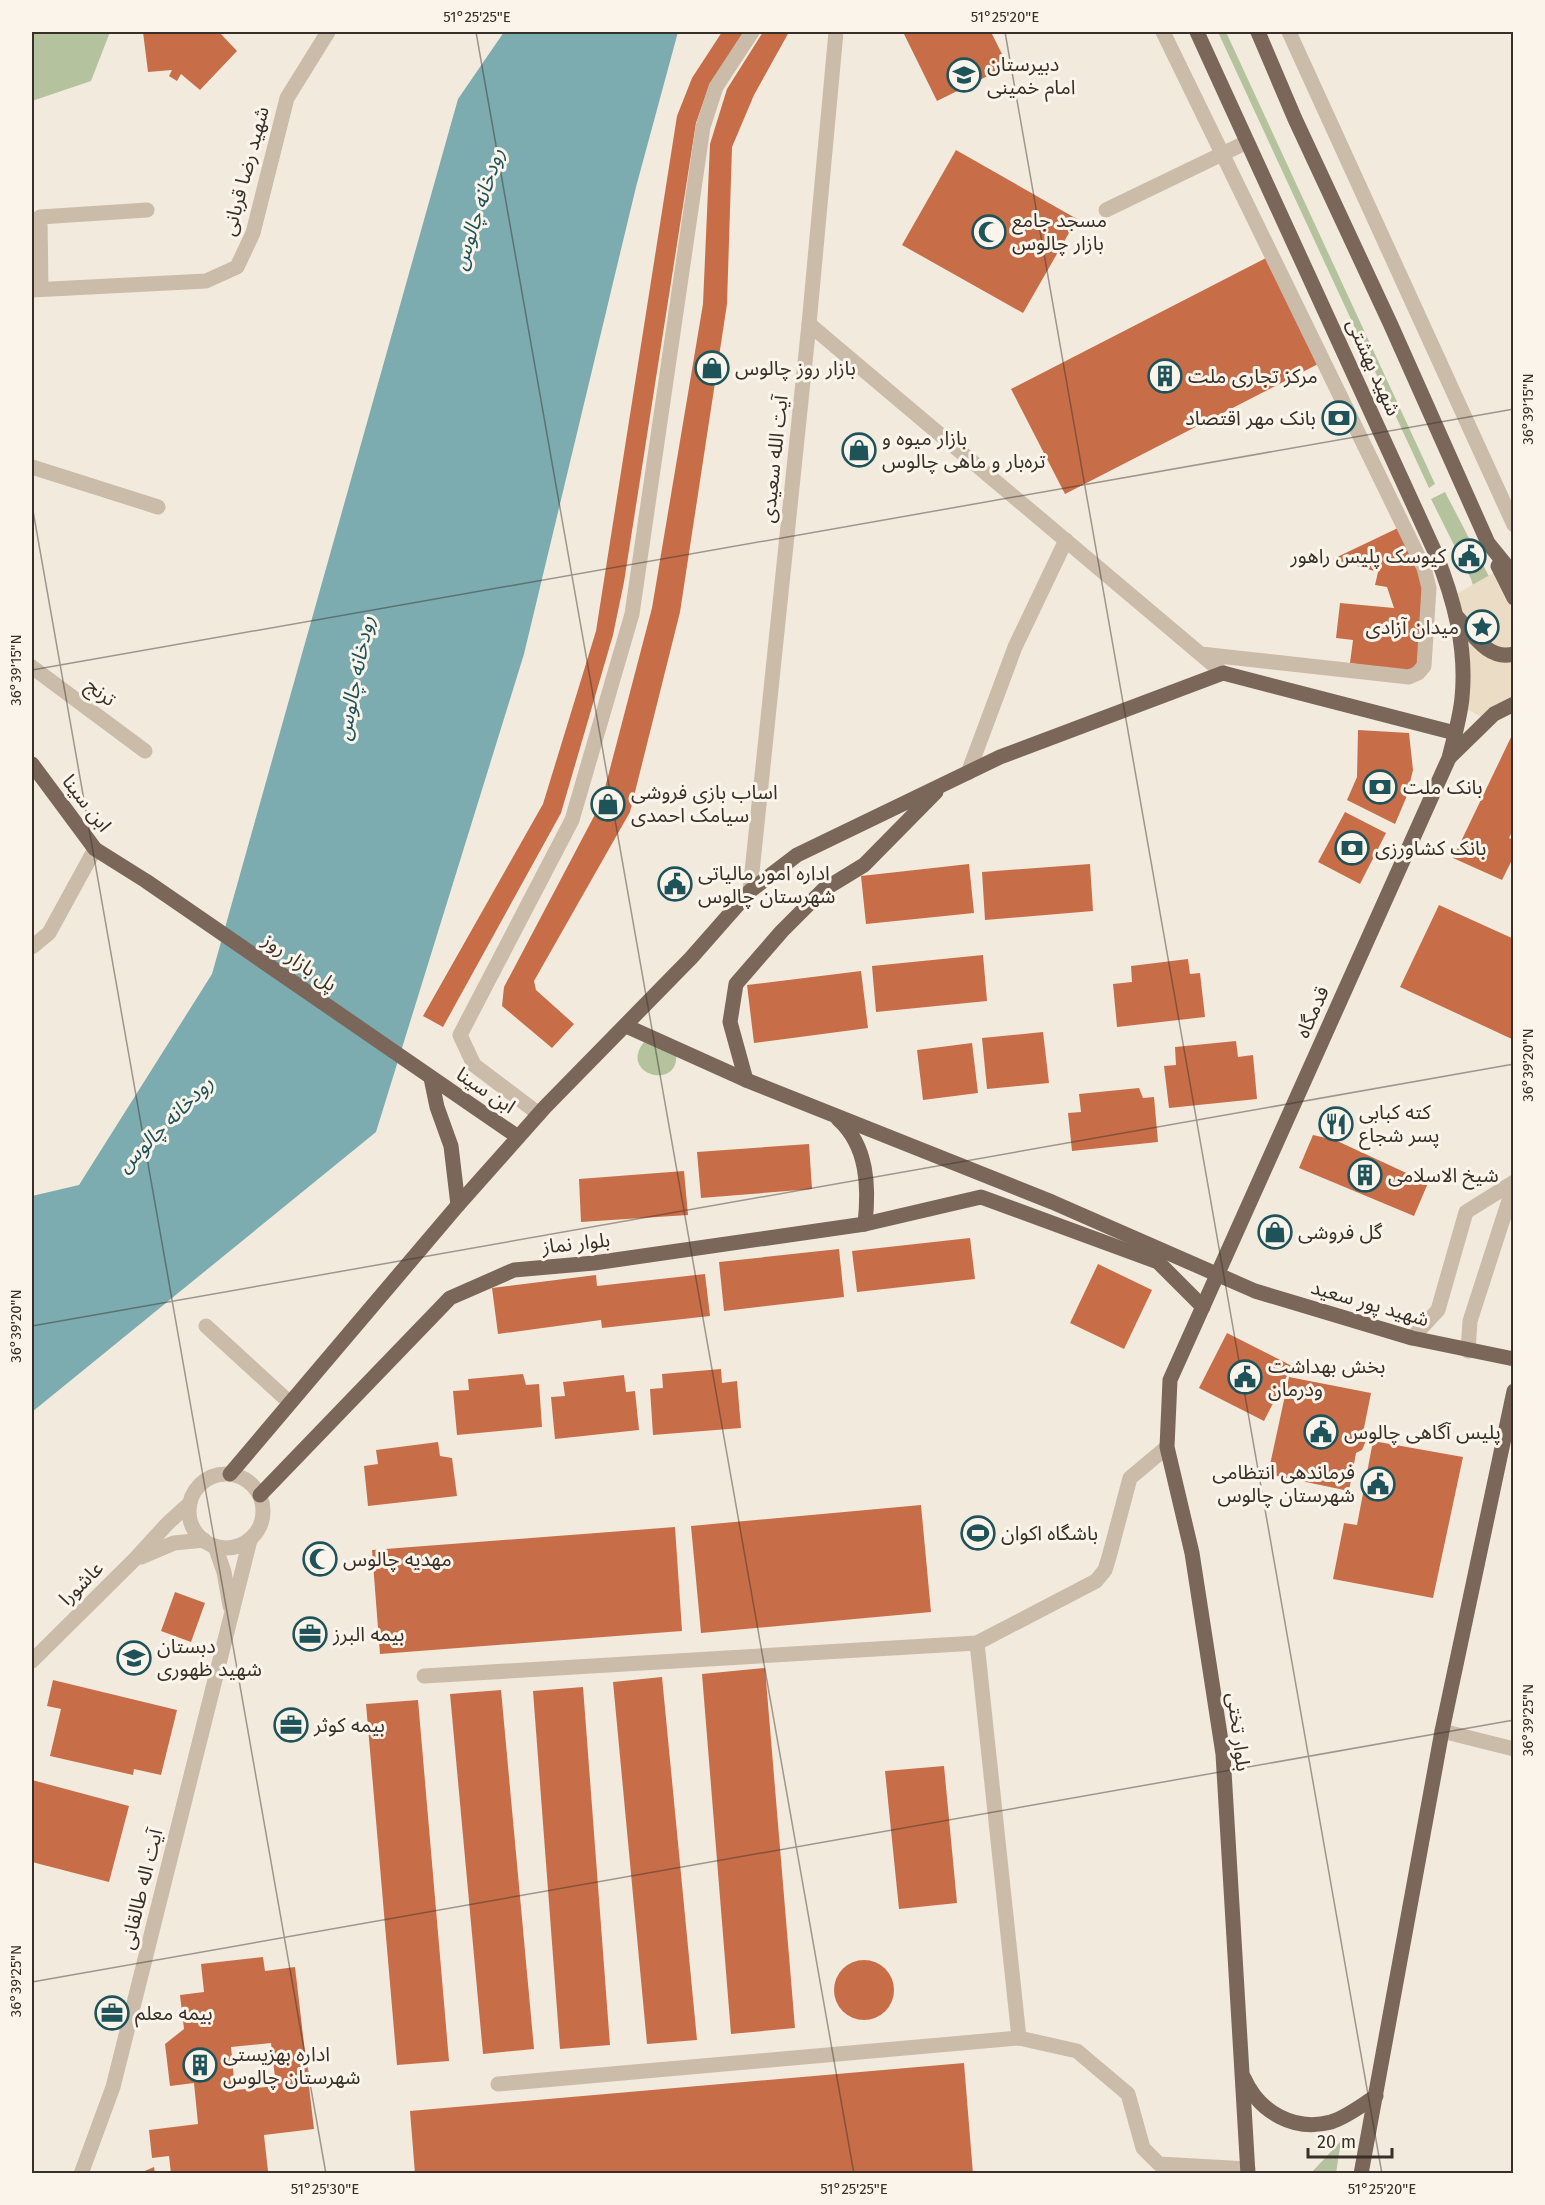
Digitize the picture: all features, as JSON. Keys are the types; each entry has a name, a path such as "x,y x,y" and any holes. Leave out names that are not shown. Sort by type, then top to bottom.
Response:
{"main road":[{"name":"شهید بهشتی","path":"1197,32 1449,586 1457,617 1461,652 1462,697 1455,733"},
{"name":"شهید بهشتی","path":"1262,33 1295,119 1390,323 1488,543 1514,575"},
{"path":"1488,543 1514,598"},
{"path":"1457,617 1487,650 1503,656 1514,654"},
{"path":"230,1474 458,1205 539,1114 692,958 750,891 796,855 1000,757 1223,673 1455,733"},
{"path":"1449,758 1494,714 1514,704"},
{"name":"قدمگاه","path":"1203,1307 1449,758 1455,733"},
{"name":"ابن سینا","path":"32,764 95,849 146,881"},
{"path":"746,1080 730,1022 736,984 823,890 864,865 944,784"},
{"name":"پل بازار روز","path":"146,881 431,1078"},
{"name":"شهید پور سعید","path":"626,1026 746,1080 1052,1202 1255,1291 1412,1338 1514,1359"},
{"path":"431,1078 437,1107 451,1146 458,1205"},
{"name":"ابن سینا","path":"431,1078 518,1137"},
{"path":"834,1115 854,1137 865,1166 867,1190 865,1224"},
{"name":"بلوار نماز","path":"260,1495 450,1298 514,1270 594,1263 865,1224 981,1197 1158,1262 1203,1307"},
{"name":"بلوار تختی","path":"1203,1307 1170,1380 1167,1447 1192,1553 1223,1754 1248,2171"},
{"path":"1361,2174 1442,1731 1514,1391"},
{"path":"1241,2068 1250,2090 1265,2108 1286,2120 1309,2125 1332,2122 1376,2096"}],"street":[{"name":"شهید رضا قربانی","path":"36,289 206,281 237,267 253,233 287,98 328,32"},
{"path":"539,1114 474,1065 460,1035 572,820 624,647 632,614 703,127 716,87 752,32"},
{"name":"آیت الله سعیدی","path":"750,891 809,324 836,32"},
{"path":"1163,32 1424,568 1429,588 1424,666 1418,673 1409,677 1201,654"},
{"path":"1289,32 1514,525"},
{"path":"1106,210 1248,142"},
{"path":"36,289 40,217 147,210"},
{"path":"809,324 1223,673"},
{"path":"32,467 158,507"},
{"path":"968,773 1015,647 1066,540"},
{"name":"ترنج","path":"32,667 145,751"},
{"path":"32,947 49,933 95,849"},
{"path":"1412,1338 1438,1310 1466,1212 1514,1183"},
{"path":"1468,1351 1470,1321 1514,1183"},
{"path":"206,1326 289,1402"},
{"path":"424,1676 977,1643 1096,1581 1105,1570 1130,1478 1167,1447"},
{"path":"135,1559 174,1543 209,1543 233,1547 250,1540 258,1531 263,1507 260,1495 248,1480 230,1474 220,1474 204,1482 190,1503 190,1520 195,1531 209,1543 224,1572 231,1612"},
{"name":"عاشورا","path":"32,1661 190,1503"},
{"name":"آیت اله طالقانی","path":"81,2174 113,2087 250,1540"},
{"path":"977,1643 1019,2038"},
{"path":"1442,1731 1514,1749"},
{"path":"498,2084 1019,2038 1077,2051 1128,2094 1143,2148 1159,2164 1248,2171"}],"green space":[{"path":"32,32 110,32 91,81 32,101"},
{"path":"1218,32 1226,32 1435,484 1429,488"},
{"path":"1445,492 1496,590 1478,601 1471,579 1431,499"},
{"path":"645,1041 676,1052 675,1065 669,1072 661,1075 643,1070 638,1062 638,1053"},
{"path":"1341,2141 1336,2173 1311,2173"}],"shaded area":[{"name":"میدان آزادی","path":"1509,564 1513,568 1513,711 1493,723 1457,704 1456,654 1446,600"}],"water":[{"name":"رودخانه چالوس","path":"504,32 678,32 636,187 524,654 376,1132 32,1412 32,1196 79,1185 212,974 458,99"}],"building":[{"path":"143,32 219,32 237,51 200,90 181,74 177,81 169,76 172,70 148,72"},
{"path":"722,32 744,32 709,86 696,123 624,582 613,635 561,813 443,1027 423,1016 543,804 596,631 677,116 692,78"},
{"path":"763,32 789,32 754,95 732,147 727,304 680,612 630,812 534,981 536,990 574,1024 552,1048 502,1006 504,987 601,803 652,608 703,304 710,144 727,89"},
{"path":"903,32 991,32 1008,66 937,101"},
{"name":"مسجد جامع بازار چالوس","path":"956,150 1077,219 1023,313 902,245"},
{"name":"مرکز تجاری ملت","path":"1266,258 1320,363 1065,494 1011,389"},
{"path":"1400,527 1422,568 1421,661 1408,672 1350,663 1353,640 1336,638 1340,603 1394,608 1387,587 1375,585 1378,572 1333,559"},
{"name":"کیوسک پلیس راهور","path":"1471,550 1475,556 1471,562 1467,562 1463,554"},
{"name":"بانک ملت","path":"1358,730 1409,733 1413,770 1406,798 1395,824 1347,800 1357,777"},
{"path":"1514,731 1514,828 1509,838 1514,840 1514,856 1502,880 1453,858"},
{"name":"بانک کشاورزی","path":"1345,812 1386,833 1360,884 1318,862"},
{"path":"969,864 974,913 866,924 861,876"},
{"path":"1090,864 1093,911 985,920 982,872"},
{"path":"1439,905 1514,939 1514,1040 1400,987"},
{"path":"983,955 987,1001 876,1012 872,966"},
{"path":"1188,959 1190,974 1200,973 1205,1017 1117,1027 1113,984 1132,982 1131,966"},
{"path":"861,971 868,1028 754,1043 747,985"},
{"path":"1043,1032 1049,1083 987,1089 982,1038"},
{"path":"1236,1041 1238,1057 1253,1055 1257,1099 1169,1108 1164,1066 1176,1065 1175,1047"},
{"path":"972,1043 978,1093 923,1100 917,1050"},
{"path":"1139,1088 1143,1098 1154,1097 1158,1142 1072,1151 1068,1113 1081,1112 1079,1094"},
{"name":"شیخ الاسلامی","path":"1313,1135 1335,1140 1428,1183 1414,1216 1299,1168"},
{"path":"809,1144 812,1189 701,1198 697,1152"},
{"path":"684,1171 688,1215 581,1222 579,1179"},
{"path":"970,1238 975,1279 857,1292 852,1251"},
{"path":"839,1249 844,1297 724,1311 719,1262"},
{"path":"1098,1264 1152,1290 1124,1349 1070,1323"},
{"path":"705,1274 710,1316 602,1328 601,1320 498,1334 492,1288 596,1275 597,1286"},
{"name":"بخش بهداشت ودرمان","path":"1227,1333 1292,1366 1264,1421 1199,1388"},
{"path":"721,1369 722,1383 737,1381 741,1428 653,1435 650,1389 663,1388 662,1374"},
{"path":"523,1374 526,1385 539,1384 542,1427 457,1435 453,1391 469,1390 468,1379"},
{"path":"624,1375 626,1392 635,1391 639,1430 555,1439 551,1397 565,1396 563,1382"},
{"name":"پلیس آگاهی چالوس","path":"1289,1377 1371,1393 1364,1428 1365,1443 1362,1450 1356,1453 1349,1491 1268,1474"},
{"path":"1373,1441 1463,1457 1433,1598 1333,1579 1344,1523 1357,1525"},
{"path":"438,1442 440,1456 452,1458 457,1496 368,1506 364,1466 378,1464 376,1450"},
{"path":"921,1505 931,1612 701,1633 691,1526"},
{"path":"675,1527 682,1631 380,1654 372,1550"},
{"path":"175,1592 205,1603 191,1642 161,1631"},
{"path":"765,1668 795,2028 731,2034 702,1674"},
{"path":"662,1677 697,2040 647,2044 613,1682"},
{"path":"53,1680 177,1710 161,1775 134,1769 133,1775 50,1756 61,1709 47,1706"},
{"path":"583,1687 610,2045 560,2049 533,1691"},
{"path":"501,1690 534,2049 483,2054 450,1694"},
{"path":"418,1700 449,2061 397,2065 366,1704"},
{"path":"944,1766 957,1903 899,1909 885,1771"},
{"path":"32,1780 129,1806 109,1882 32,1862"},
{"name":"اداره بهزیستی شهرستان چالوس","path":"263,1957 265,1971 295,1967 314,2129 264,2135 268,2171 247,2174 171,2174 169,2156 152,2158 149,2130 198,2124 194,2083 170,2086 165,2044 184,2029 180,1995 204,1992 201,1964","holes":["271,2043 276,2086 235,2090 231,2047"]},
{"path":"858,1960 870,1960 886,1968 892,1978 894,1990 892,2002 886,2012 870,2020 858,2020 842,2012 834,1996 834,1984 842,1968"},
{"path":"964,2063 973,2174 415,2174 410,2111"},
{"path":"154,2167 155,2174 140,2174 140,2173"}],"place":[{"name":"دبیرستان امام خمینی","path":"964,75"},
{"name":"مسجد جامع بازار چالوس","path":"989,232"},
{"name":"بازار روز چالوس","path":"712,368"},
{"name":"مرکز تجاری ملت","path":"1165,376"},
{"name":"بانک مهر اقتصاد","path":"1339,418"},
{"name":"بازار میوه و تره‌بار و ماهی چالوس","path":"859,450"},
{"name":"کیوسک پلیس راهور","path":"1469,556"},
{"name":"میدان آزادی","path":"1482,627"},
{"name":"بانک ملت","path":"1380,787"},
{"name":"اساب بازی فروشی سیامک احمدی","path":"608,804"},
{"name":"بانک کشاورزی","path":"1352,848"},
{"name":"اداره امور مالیاتی شهرستان چالوس","path":"675,884"},
{"name":"کته کبابی پسر شجاع","path":"1336,1124"},
{"name":"شیخ الاسلامی","path":"1365,1175"},
{"name":"گل فروشی","path":"1275,1232"},
{"name":"بخش بهداشت ودرمان","path":"1245,1377"},
{"name":"پلیس آگاهی چالوس","path":"1321,1432"},
{"name":"فرماندهی انتظامی شهرستان چالوس","path":"1378,1484"},
{"name":"باشگاه اکوان","path":"978,1533"},
{"name":"مهدیه چالوس","path":"320,1559"},
{"name":"بیمه البرز","path":"310,1634"},
{"name":"دبستان شهید ظهوری","path":"134,1658"},
{"name":"بیمه کوثر","path":"291,1725"},
{"name":"بیمه معلم","path":"112,2013"},
{"name":"اداره بهزیستی شهرستان چالوس","path":"200,2065"}]}
